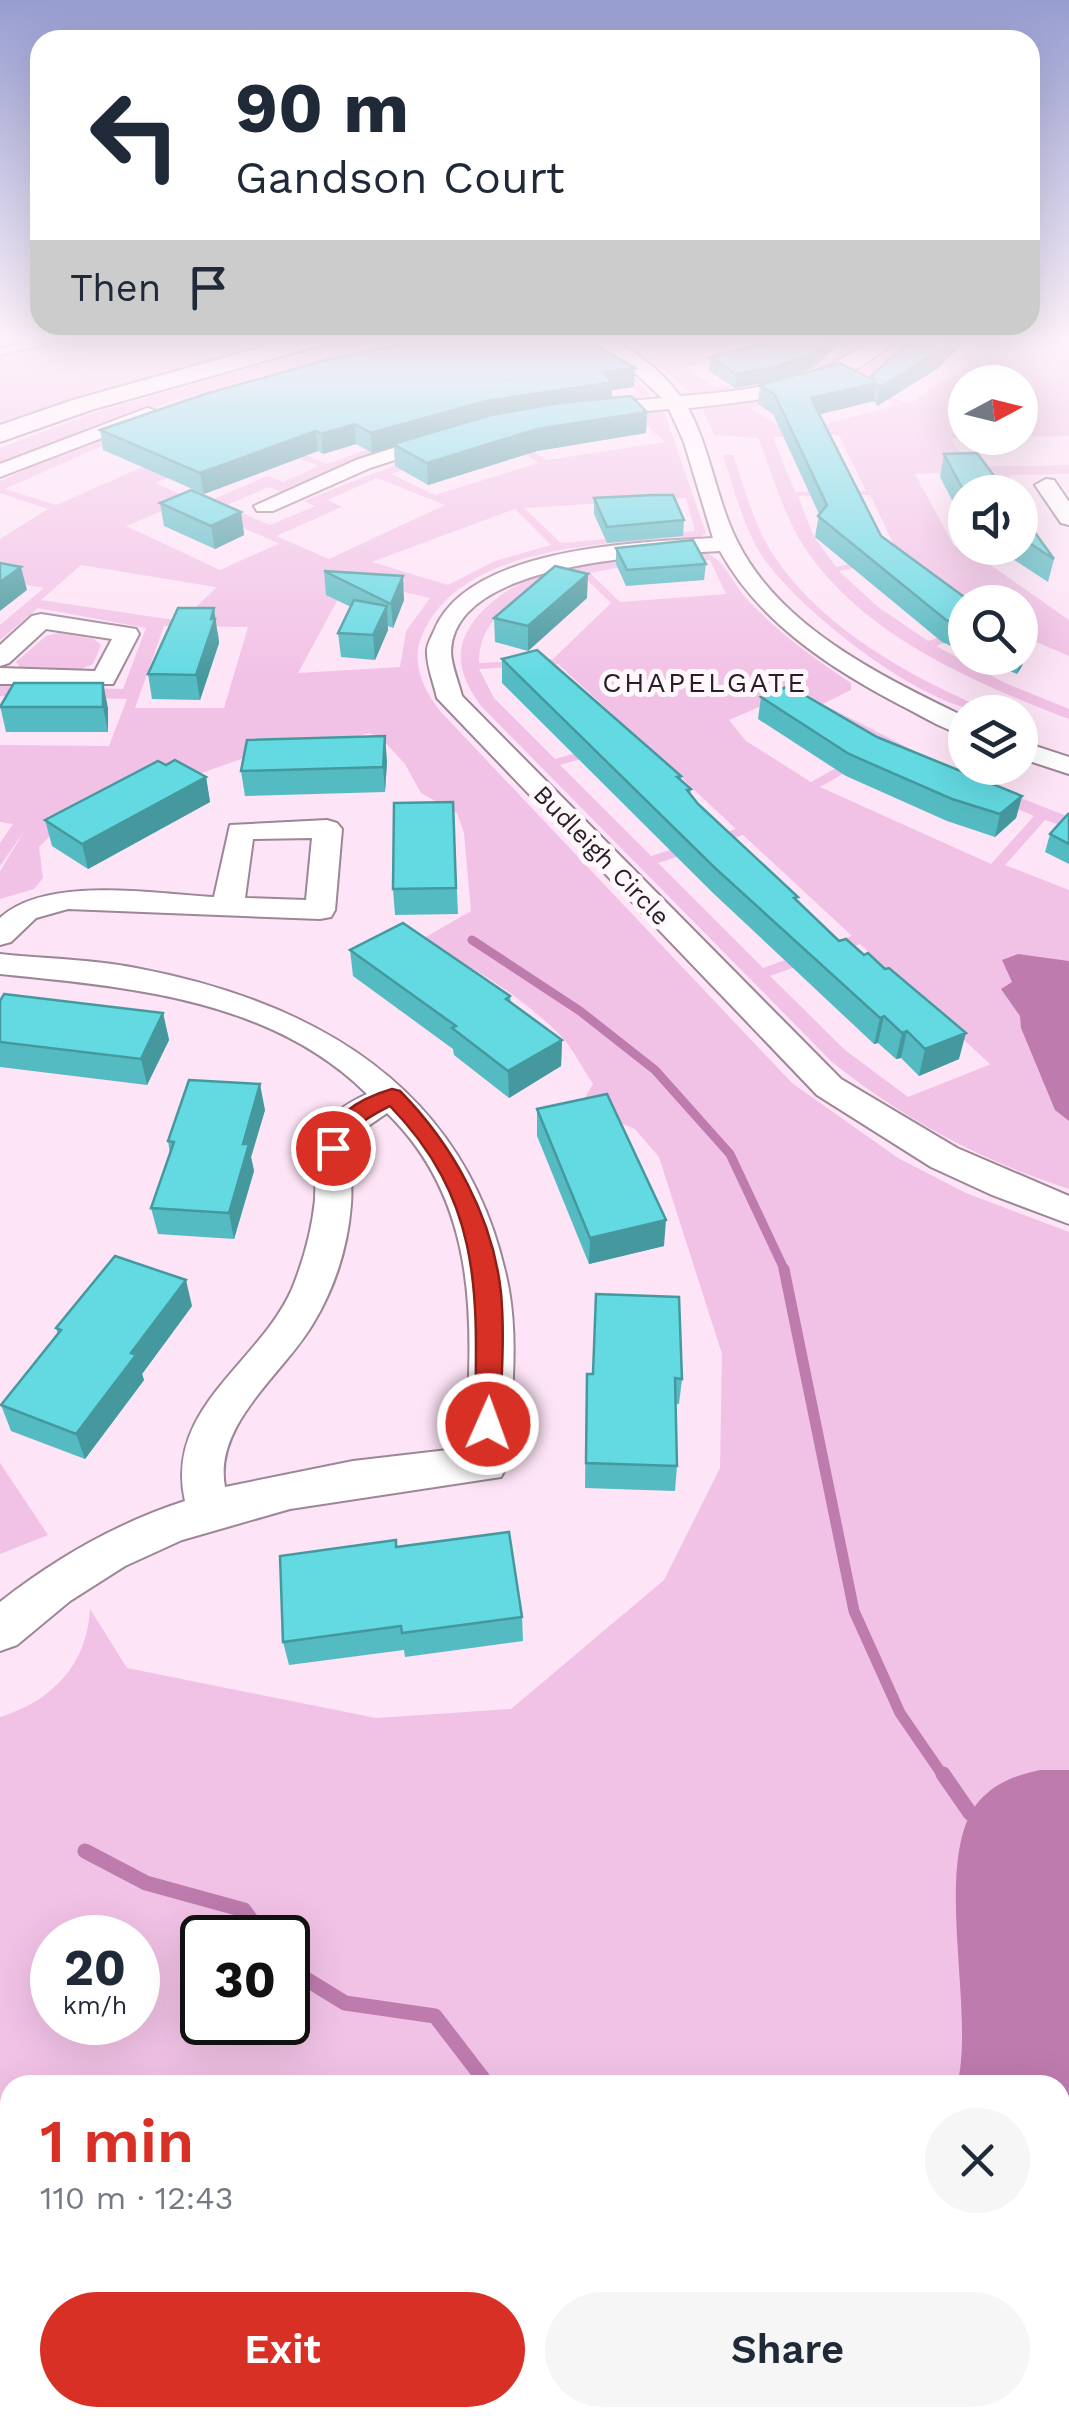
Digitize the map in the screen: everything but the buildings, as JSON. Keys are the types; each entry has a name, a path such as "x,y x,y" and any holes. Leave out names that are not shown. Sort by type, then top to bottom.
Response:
{"street":[{"path":"0,471 54,450"},
{"path":"265,506 363,464 408,450"},
{"path":"693,450 727,544 752,582 817,642 892,690 948,718"},
{"path":"1046,485 1069,518"},
{"name":"Budleigh Circle","path":"727,544 577,556 496,583 474,598 444,630 437,660 450,698 829,1087 938,1157 1012,1191 1069,1210"},
{"path":"0,658 41,621 127,634 104,679 0,676"},
{"path":"1038,755 1069,766"},
{"path":"0,935 26,911 68,900 228,906"},
{"path":"0,964 134,978 241,1005 313,1034 392,1096 425,1129 454,1180 479,1240 489,1294 486,1464 358,1476 281,1489 208,1511 95,1560 40,1594 0,1630"},
{"path":"208,1511 201,1465 206,1442 221,1414 285,1338 309,1294 333,1204 333,1148 338,1130 353,1116 392,1096"}],"shaded area":[{"path":"0,450 37,450 0,465"},
{"path":"73,450 92,450 5,489 56,505 156,461 130,450 145,450 164,458 185,450 235,450 155,483 202,504 268,476 283,482 319,466 280,450 293,450 327,464 365,450 387,450 281,492 269,487 225,506 270,525 315,506 304,501 444,450 466,450 391,474 435,495 538,463 521,450 533,450 547,460 611,450 677,450 706,533 699,538 548,552 476,578 447,599 426,627 418,649 419,670 440,711 792,1083 898,1158 966,1193 1069,1232 1069,2075 0,2075 0,1717 36,1701 63,1678 82,1647 90,1609 127,1668 376,1718 511,1709 664,1580 720,1468 722,1354 659,1157 635,1129 597,1114 576,1113 593,1084 568,1044 543,1020 509,992 470,968 412,945 471,911 464,833 457,813 421,793 405,764 382,739 369,733 311,750 258,753 196,775 95,800 79,807 39,847 43,878 34,889 0,899 0,871 25,830 0,866 0,843 13,824 0,822 0,745 109,746 127,699 0,696 0,686 123,689 146,628 38,608 0,640 0,625 44,588 0,580 0,539 48,509 0,493 0,481","holes":["377,478 445,505 329,559 276,536 342,507 328,500","686,498 695,531 561,543 524,508","184,502 278,544 220,570 126,526","515,509 551,545 495,561 448,585 372,562","81,565 216,587 181,621 41,600","349,579 430,598 406,631 400,667 298,673","164,626 248,627 224,708 135,708"]},
{"path":"763,450 778,450 795,492 866,491 846,450 948,450 948,455 961,455 968,467 1069,465 1069,474 915,474 948,535 948,565 990,565 1019,585 948,585 948,588 907,557 839,571 877,606 928,641 948,635 948,641 936,646 948,652 948,666 860,608 831,581 799,538","holes":["870,495 898,553 836,567 813,535 798,496"]},
{"path":"723,455 733,455 755,520 794,583 872,649 956,695 948,695 948,701 934,696 833,629 779,578 762,556 739,507"},
{"path":"706,553 712,556 771,623 851,683 851,690 823,704 948,768 948,779 883,751 820,787 991,864 1034,816 962,785 988,785 1069,817 1069,828 1045,820 1005,865 1069,890 1069,1189 974,1152 944,1136 887,1102 832,1062 481,706 461,665 463,643 474,621 496,599 521,583 550,572 613,559","holes":["710,560 726,594 620,602 590,573 632,565","581,574 611,603 553,659 479,663 489,627 500,614 529,595","558,664 636,736 555,759 494,698 479,669","787,695 874,747 811,782 746,741 729,720","642,741 736,829 651,856 560,765","743,835 852,936 763,968 658,863","860,944 990,1064 908,1097 845,1050 770,976"]},
{"path":"1038,598 1069,620 1069,656 1038,643"},
{"path":"59,633 94,639 101,645 93,664 81,669 20,667 16,662 46,636"},
{"path":"964,675 990,675 1035,695 1009,695"},
{"path":"1038,696 1069,709 1069,719 1038,707"},
{"path":"1018,954 1069,961 1069,1121 1055,1110 1021,1028 1020,1016 1001,989 1012,982 1002,960"},
{"path":"0,1463 48,1535 0,1554"},
{"path":"1040,1770 1069,1770 1069,2075 959,2075 962,2053 956,1889 959,1851 968,1819 985,1795 1011,1779"}],"waterway":[{"path":"472,940 580,1011 655,1070 730,1154 785,1271"},
{"path":"784,1269 854,1611 900,1713 944,1777"},
{"path":"943,1774 970,1813 980,1818"},
{"path":"85,1851 146,1883 244,1910 248,1915"},
{"path":"310,1982 345,2003 435,2016 480,2075"}],"district":[{"name":"CHAPELGATE","path":"705,682"}],"route":[{"path":"333,1148 338,1130 353,1116 392,1096 425,1129 454,1180 479,1240 489,1294 488,1424"}]}
